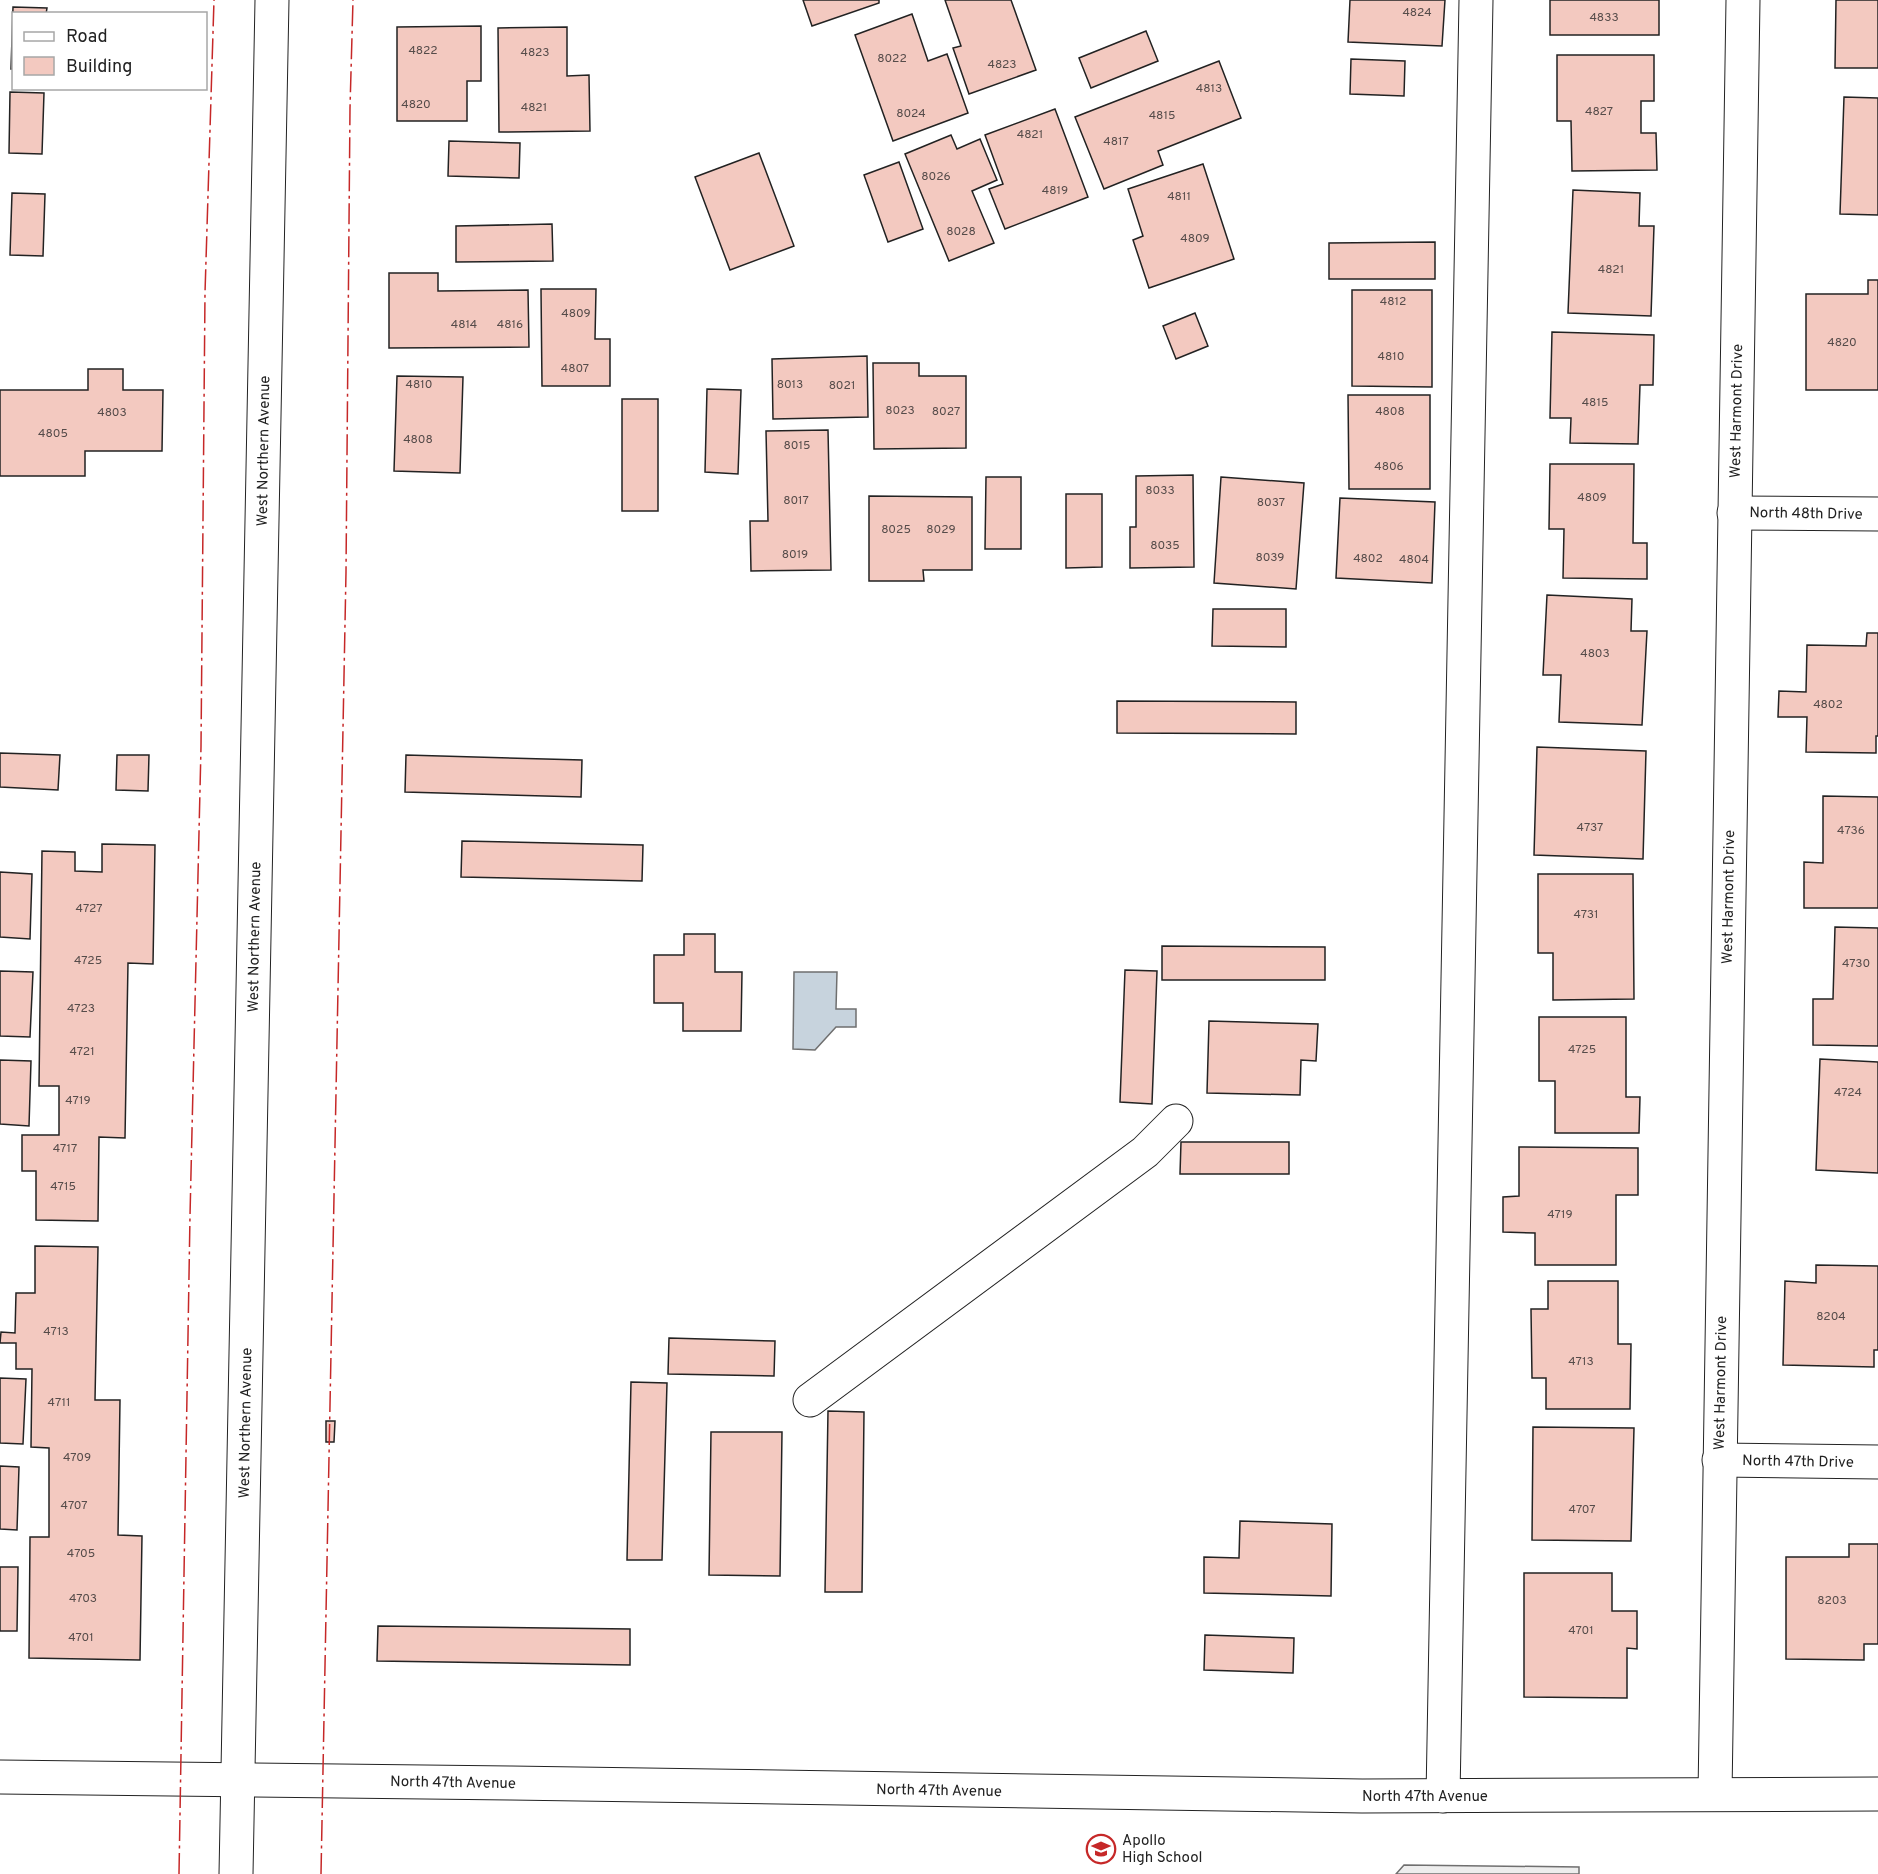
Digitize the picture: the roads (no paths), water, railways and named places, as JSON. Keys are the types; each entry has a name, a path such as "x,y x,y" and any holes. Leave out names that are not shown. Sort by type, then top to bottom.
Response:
{"street":[{"name":"West Northern Avenue","path":"236,1874 272,0"},
{"path":"1443,1796 1476,0"},
{"name":"West Harmont Drive","path":"1715,1794 1743,0"},
{"name":"North 48th Drive","path":"1734,513 1878,514"},
{"path":"810,1400 1145,1152 1176,1121"},
{"name":"North 47th Drive","path":"1719,1460 1878,1462"},
{"name":"North 47th Avenue","path":"0,1777 1191,1794 1443,1796 1878,1794"}],"place":[{"name":"Apollo High School","path":"1101,1849"}]}
